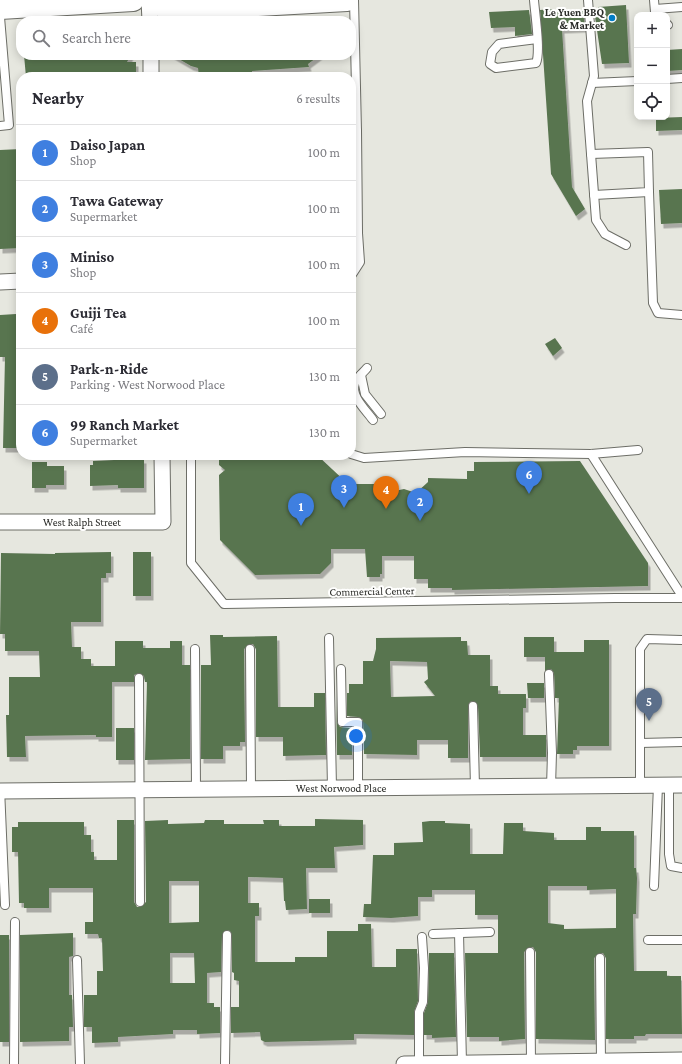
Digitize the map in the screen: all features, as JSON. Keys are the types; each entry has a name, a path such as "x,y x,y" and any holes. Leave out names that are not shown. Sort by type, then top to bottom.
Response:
{"main road":[{"path":"0,8 35,3 133,0"},
{"path":"150,0 170,10 348,0"}],"street":[{"path":"150,0 150,16"},
{"path":"151,60 151,72"},
{"path":"0,282 16,281"},
{"name":"West Ralph Street","path":"0,522 163,522 162,460"},
{"name":"West Norwood Place","path":"0,791 196,788 551,787 669,785"},
{"path":"404,1064 682,1060"}],"lane":[{"path":"354,0 354,16"},
{"path":"534,0 537,39 538,59 536,63 496,68 490,64 492,52 499,44 537,39"},
{"path":"588,0 594,76 587,101 596,220 605,234 626,244"},
{"path":"654,0 656,12 682,7"},
{"path":"0,17 9,125 0,126"},
{"path":"354,60 354,72"},
{"path":"670,79 682,78"},
{"path":"592,83 634,81"},
{"path":"591,154 648,152 653,303 658,313 682,315"},
{"path":"356,182 360,262 356,268"},
{"path":"594,195 649,192"},
{"path":"356,381 367,368"},
{"path":"361,375 365,394 381,414"},
{"path":"356,396 373,420"},
{"path":"356,456 364,458 465,452 591,454 638,450"},
{"path":"591,454 682,597"},
{"name":"Commercial Center","path":"191,460 191,563 224,604 682,597"},
{"path":"329,638 332,788"},
{"path":"640,786 640,650 642,644 647,639 682,640"},
{"path":"195,649 196,788"},
{"path":"250,649 251,788"},
{"path":"341,669 342,722 358,722 358,788"},
{"path":"549,674 552,753 551,787"},
{"path":"139,678 140,902"},
{"path":"473,706 475,787"},
{"path":"640,743 682,742"},
{"path":"669,785 670,860 671,866 682,868"},
{"path":"654,886 669,785"},
{"path":"0,787 5,905"},
{"path":"14,1064 15,922"},
{"path":"433,934 490,932"},
{"path":"459,934 462,1063"},
{"path":"225,1064 226,935"},
{"path":"419,1064 419,1012 423,1002 424,968 422,937"},
{"path":"648,940 682,940"},
{"path":"530,952 531,1062"},
{"path":"600,958 601,1061"},
{"path":"77,960 80,1064"}],"building":[{"path":"626,5 629,63 602,64 594,10 598,10 598,7"},
{"path":"552,9 553,12 583,11 585,28 562,29 572,187 585,209 576,216 551,174 540,10"},
{"path":"529,10 532,34 515,36 515,27 491,28 489,12"},
{"path":"682,49 682,70 670,71 670,50"},
{"path":"24,60 128,60 127,62 136,62 136,72 26,72"},
{"path":"181,60 313,60 308,64 309,67 252,72 198,72 198,68"},
{"path":"670,117 682,117 682,130 656,131 656,120 670,120"},
{"path":"16,149 16,248 0,249 0,150"},
{"path":"682,189 682,223 661,224 659,190"},
{"path":"16,314 16,448 3,448 5,357 0,357 0,315"},
{"path":"555,338 562,348 553,356 545,344"},
{"path":"144,460 144,488 118,488 118,485 90,486 90,465 93,465 93,461"},
{"path":"219,460 322,460 348,484 381,484 390,492 404,489 416,493 428,482 428,478 467,479 467,471 474,471 474,462 580,461 648,563 648,586 452,590 452,588 428,588 428,579 414,579 414,556 382,556 382,574 380,574 380,577 367,577 365,549 331,549 331,563 320,574 255,575 220,540 219,475 225,470 219,465"},
{"path":"32,462 47,462 47,466 64,466 64,485 46,485 46,488 32,488"},
{"path":"111,552 111,573 106,573 106,578 101,578 101,622 71,622 72,647 81,647 81,659 91,659 91,666 115,666 115,641 143,641 143,648 170,648 170,641 182,641 182,665 190,665 190,759 145,760 147,682 145,682 144,676 139,673 134,675 134,682 112,682 112,737 96,737 96,735 25,736 26,757 7,757 6,715 9,715 9,677 40,677 39,651 5,651 5,634 0,634 1,553 55,554"},
{"path":"133,552 151,552 151,596 133,596"},
{"path":"210,635 223,635 223,637 277,636 278,707 314,707 314,693 325,693 326,755 283,756 283,737 256,737 256,649 253,644 250,644 244,649 245,742 240,742 240,746 223,746 223,759 201,759 201,665 211,665"},
{"path":"461,637 461,641 467,641 468,655 490,655 490,686 498,686 498,694 526,694 526,708 523,708 523,735 546,735 546,757 480,757 478,706 473,701 470,702 468,706 468,758 448,758 448,740 417,740 417,755 364,754 363,720 358,717 347,716 347,693 349,693 349,684 363,684 363,661 373,661 376,649 376,638","holes":["390,661 427,662 428,679 424,682 435,696 391,697"]},
{"path":"524,637 554,637 554,652 584,652 584,640 609,640 609,746 577,746 577,750 573,750 573,754 557,754 559,698 555,698 554,673 551,669 545,671 545,657 524,657"},
{"path":"527,683 544,683 544,698 528,698"},
{"path":"336,693 337,722 340,727 352,728 352,755 337,755"},
{"path":"116,728 134,728 134,760 116,760"},
{"path":"315,819 363,820 363,845 334,847 335,868 306,868 307,909 286,910 283,878 248,877 248,903 259,903 259,916 255,916 255,962 295,962 295,957 327,957 327,931 358,931 358,924 371,924 372,967 396,967 396,949 417,949 418,1001 414,1012 414,1035 354,1034 354,1040 265,1042 261,1040 260,1032 231,1033 231,1007 239,1007 239,981 234,980 234,973 232,972 232,935 230,931 227,930 222,935 221,972 207,973 207,1003 214,1003 214,1007 220,1007 220,1033 197,1034 197,1030 173,1030 173,1034 118,1037 118,1042 92,1043 92,1027 84,1027 84,995 97,995 97,971 103,971 102,938 99,938 98,934 85,934 85,922 93,922 93,888 49,888 49,908 24,908 24,903 19,903 18,852 12,852 12,827 18,827 18,822 84,822 84,835 91,835 91,852 94,852 94,860 117,860 117,820 134,820 134,902 137,907 140,907 146,902 145,821 168,820 168,824 204,823 205,820 224,820 224,824 264,824 263,820 279,820 279,826 315,826","holes":["169,881 199,881 199,922 169,923","170,953 194,953 195,983 170,983"]},
{"path":"445,821 445,823 470,824 470,854 503,854 504,823 523,823 523,831 554,833 554,840 586,840 586,827 601,827 601,831 634,831 634,868 636,868 637,878 636,914 633,914 634,971 667,971 667,976 681,976 682,1034 646,1034 645,1036 634,1036 634,1039 606,1039 606,958 603,953 600,953 594,958 595,1040 536,1039 536,952 533,947 530,947 524,952 525,1039 499,1041 499,1037 467,1037 465,953 498,953 498,915 475,915 475,890 432,890 432,897 418,897 418,916 391,918 363,917 364,904 371,904 373,855 394,855 394,843 423,842 422,822","holes":["548,886 587,886 587,890 616,889 616,928 564,929 564,925 548,923"]},
{"path":"309,899 330,899 330,913 309,913"},
{"path":"73,933 73,956 69,957 69,995 72,995 73,1027 69,1027 69,1041 20,1042 20,935"},
{"path":"0,935 9,935 9,1042 0,1042"},
{"path":"429,953 454,953 456,1037 432,1038 432,1035 424,1035 424,1013 428,1002"}],"place":[{"name":"Le Yuen BBQ & Market","path":"612,18"},
{"name":"99 Ranch Market","path":"529,494"},
{"name":"Miniso","path":"344,508"},
{"name":"Guiji Tea","path":"386,509"},
{"name":"Tawa Gateway","path":"420,521"},
{"name":"Daiso Japan","path":"301,526"},
{"name":"Park-n-Ride","path":"649,721"}]}
